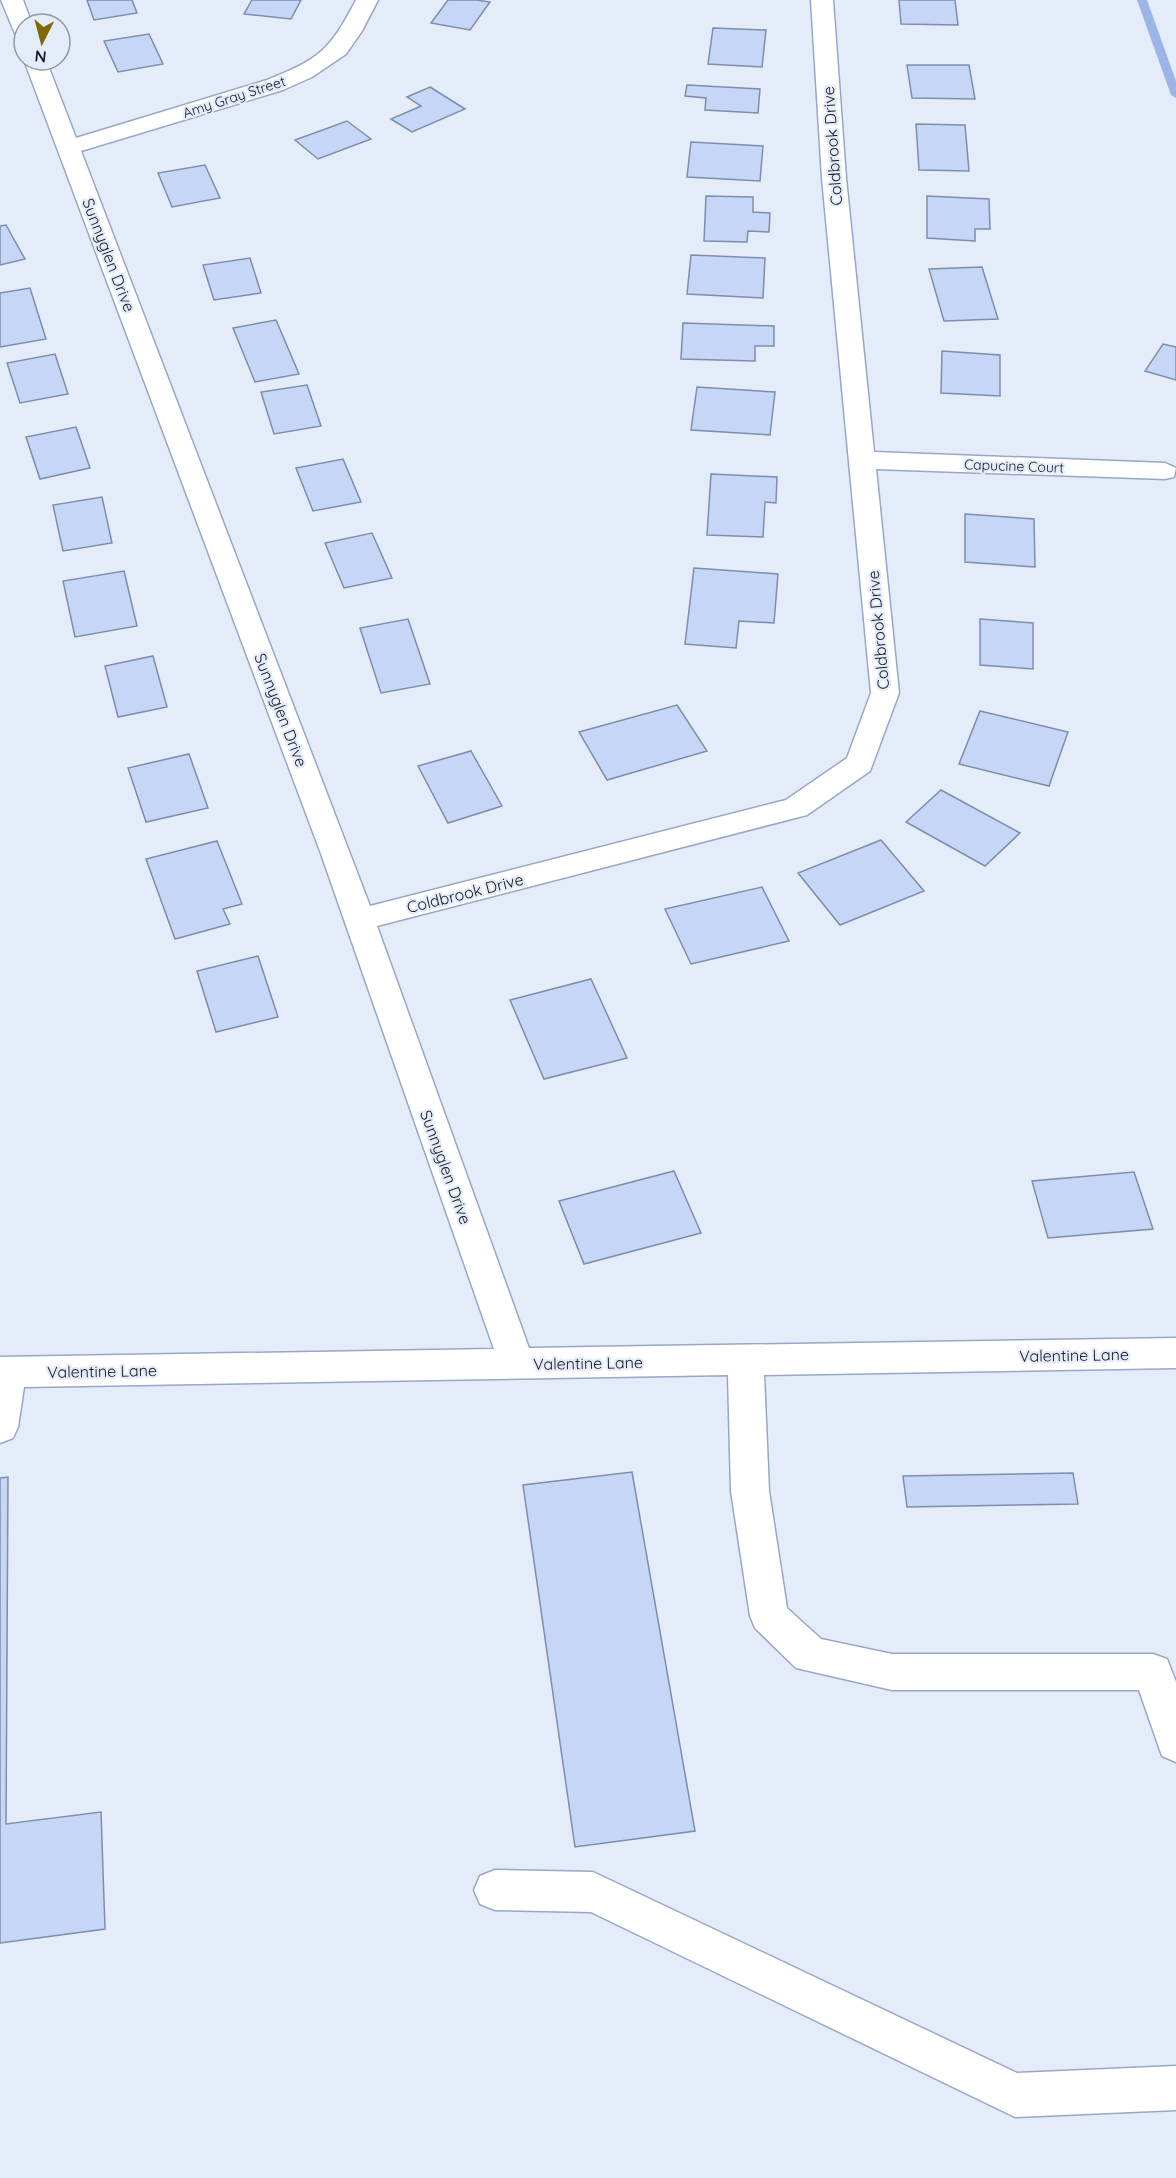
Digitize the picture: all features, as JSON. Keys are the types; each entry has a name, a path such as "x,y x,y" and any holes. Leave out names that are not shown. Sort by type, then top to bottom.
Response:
{"street":[{"name":"Amy Gray Street","path":"68,148 275,85 305,73 328,58 345,42 367,0"},
{"name":"Coldbrook Drive","path":"358,920 796,808 860,765 885,693 834,178 822,0"},
{"name":"Sunnyglen Drive","path":"40,72 335,852 517,1364"},
{"name":"Capucine Court","path":"863,460 1165,471"},
{"name":"Valentine Lane","path":"4,1372 1176,1353"},
{"path":"746,1360 750,1491 769,1616 810,1655 892,1672 1153,1672 1176,1743"},
{"path":"0,1427 4,1372"},
{"path":"495,1890 593,1892 1015,2095 1176,2088"}],"building":[{"path":"87,0 132,0 137,13 94,20"},
{"path":"252,0 301,0 291,19 244,14"},
{"path":"448,0 490,2 470,30 431,23"},
{"path":"899,0 955,0 958,25 901,24"},
{"path":"713,28 766,30 762,67 708,64"},
{"path":"149,34 163,64 118,72 104,41"},
{"path":"907,65 969,65 975,99 912,98"},
{"path":"687,85 760,89 758,113 705,110 706,98 685,96"},
{"path":"430,87 465,109 412,132 391,119 421,106 407,97"},
{"path":"347,121 371,139 318,159 295,140"},
{"path":"916,124 965,125 969,171 919,170"},
{"path":"691,142 763,146 760,181 687,177"},
{"path":"205,165 220,198 172,207 158,173"},
{"path":"706,196 753,197 753,212 770,213 769,232 748,231 747,242 704,241"},
{"path":"927,196 989,199 990,229 975,229 975,241 927,238"},
{"path":"6,225 25,259 0,265 0,226"},
{"path":"691,255 765,258 763,298 687,294"},
{"path":"250,258 261,293 214,300 203,265"},
{"path":"982,267 998,319 944,321 929,269"},
{"path":"30,288 46,339 0,347 0,293"},
{"path":"276,320 299,374 255,382 233,328"},
{"path":"683,323 774,326 774,346 755,346 755,361 681,359"},
{"path":"1163,344 1176,347 1176,380 1145,371"},
{"path":"942,351 1000,355 1000,396 941,393"},
{"path":"55,354 68,394 20,403 7,363"},
{"path":"307,385 321,426 274,434 261,392"},
{"path":"697,387 775,392 770,435 691,430"},
{"path":"76,427 90,468 40,479 26,437"},
{"path":"343,459 361,502 313,511 296,468"},
{"path":"711,474 777,477 776,503 765,502 763,537 707,535"},
{"path":"102,497 112,543 63,551 53,505"},
{"path":"965,514 1034,519 1035,567 965,562"},
{"path":"372,533 392,578 344,588 325,543"},
{"path":"694,568 778,574 774,623 739,621 736,648 685,644"},
{"path":"124,571 137,626 75,637 63,581"},
{"path":"408,619 430,684 381,693 360,628"},
{"path":"980,619 1033,623 1033,669 980,665"},
{"path":"153,656 167,707 118,717 105,666"},
{"path":"677,705 707,751 607,780 579,732"},
{"path":"980,711 1068,732 1049,786 959,764"},
{"path":"471,751 502,806 448,823 418,766"},
{"path":"189,754 208,808 146,822 128,768"},
{"path":"941,790 1020,833 985,866 906,822"},
{"path":"881,840 924,891 840,925 798,873"},
{"path":"217,841 242,904 223,909 230,924 175,939 146,859"},
{"path":"762,887 789,941 691,964 665,909"},
{"path":"258,956 278,1017 216,1032 197,971"},
{"path":"591,979 627,1058 544,1079 510,1000"},
{"path":"674,1171 701,1233 584,1264 559,1201"},
{"path":"1134,1172 1153,1229 1048,1238 1032,1181"},
{"path":"632,1472 695,1831 575,1847 523,1485"},
{"path":"1073,1473 1078,1504 907,1507 903,1476"},
{"path":"8,1477 6,1824 101,1812 105,1929 0,1943 0,1478"}],"waterway":[{"path":"1142,0 1176,95"}]}
